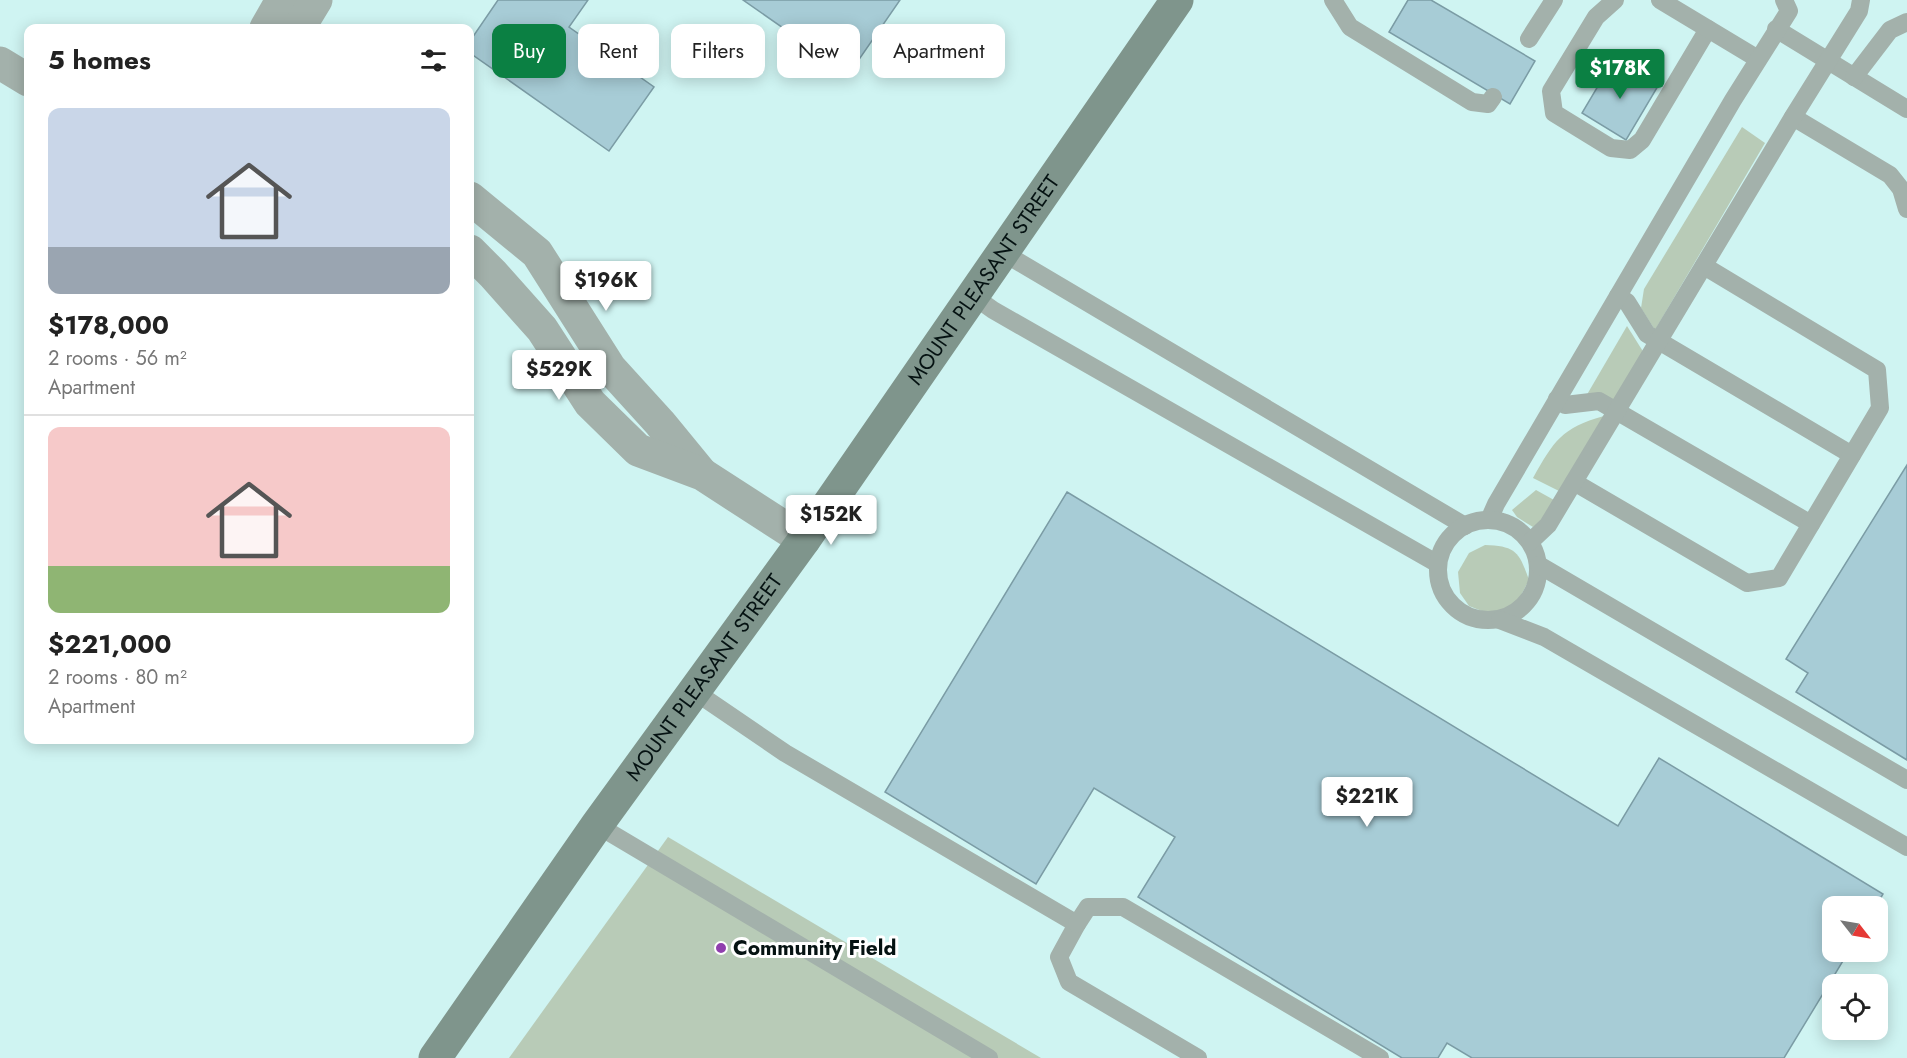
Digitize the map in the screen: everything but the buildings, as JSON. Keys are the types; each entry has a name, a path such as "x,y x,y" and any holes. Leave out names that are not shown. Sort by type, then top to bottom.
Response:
{"main road":[{"name":"MOUNT PLEASANT STREET","path":"435,1058 597,825 804,540 1177,0"}],"street":[{"path":"268,24 282,0"},
{"path":"301,24 316,0"},
{"path":"0,63 24,78"},
{"path":"474,201 537,253 610,368 702,474"},
{"path":"474,256 542,329 590,403 638,450 702,474 804,540"}],"lane":[{"path":"1333,0 1350,27 1463,97 1472,102 1488,104 1494,97"},
{"path":"1529,39 1554,0"},
{"path":"1615,0 1596,17 1551,91 1554,113 1611,148 1630,150 1642,140 1708,29"},
{"path":"1660,0 1758,59"},
{"path":"1489,520 1557,399 1758,59 1789,11 1784,0"},
{"path":"1530,542 1548,525 1859,11 1861,0"},
{"path":"1854,77 1890,30 1907,22"},
{"path":"1776,29 1907,109"},
{"path":"1793,117 1890,175 1900,189 1907,209"},
{"path":"1002,252 1465,525"},
{"path":"1574,482 1747,583 1779,578 1880,408 1877,370 1704,266"},
{"path":"972,295 1003,316 1438,564"},
{"path":"1618,296 1627,302 1647,334 1852,455"},
{"path":"1557,399 1565,405 1599,401 1811,524"},
{"path":"1500,620 1522,608 1536,589 1539,565 1530,542 1512,526 1489,520 1465,525 1447,542 1438,564 1441,588 1455,608 1476,619 1500,620 1544,637 1907,847"},
{"path":"1539,565 1907,780"},
{"path":"694,691 785,753 1077,924"},
{"path":"597,825 989,1058"},
{"path":"1198,1058 1069,982 1059,957 1088,906 1123,907 1380,1058"}],"green space":[{"path":"1742,127 1765,143 1655,330 1641,308 1644,289"},
{"path":"1627,326 1644,353 1614,400 1585,398"},
{"path":"1604,416 1559,491 1533,478 1553,445 1568,431"},
{"path":"1536,490 1554,500 1541,522 1533,527 1517,517 1512,510"},
{"path":"1485,545 1504,547 1515,552 1529,580 1516,605 1492,615 1469,606 1460,593 1458,572 1469,553"},
{"name":"Community Field","path":"668,837 1041,1058 509,1058"}],"place":[{"name":"Community Field","path":"721,948"}]}
